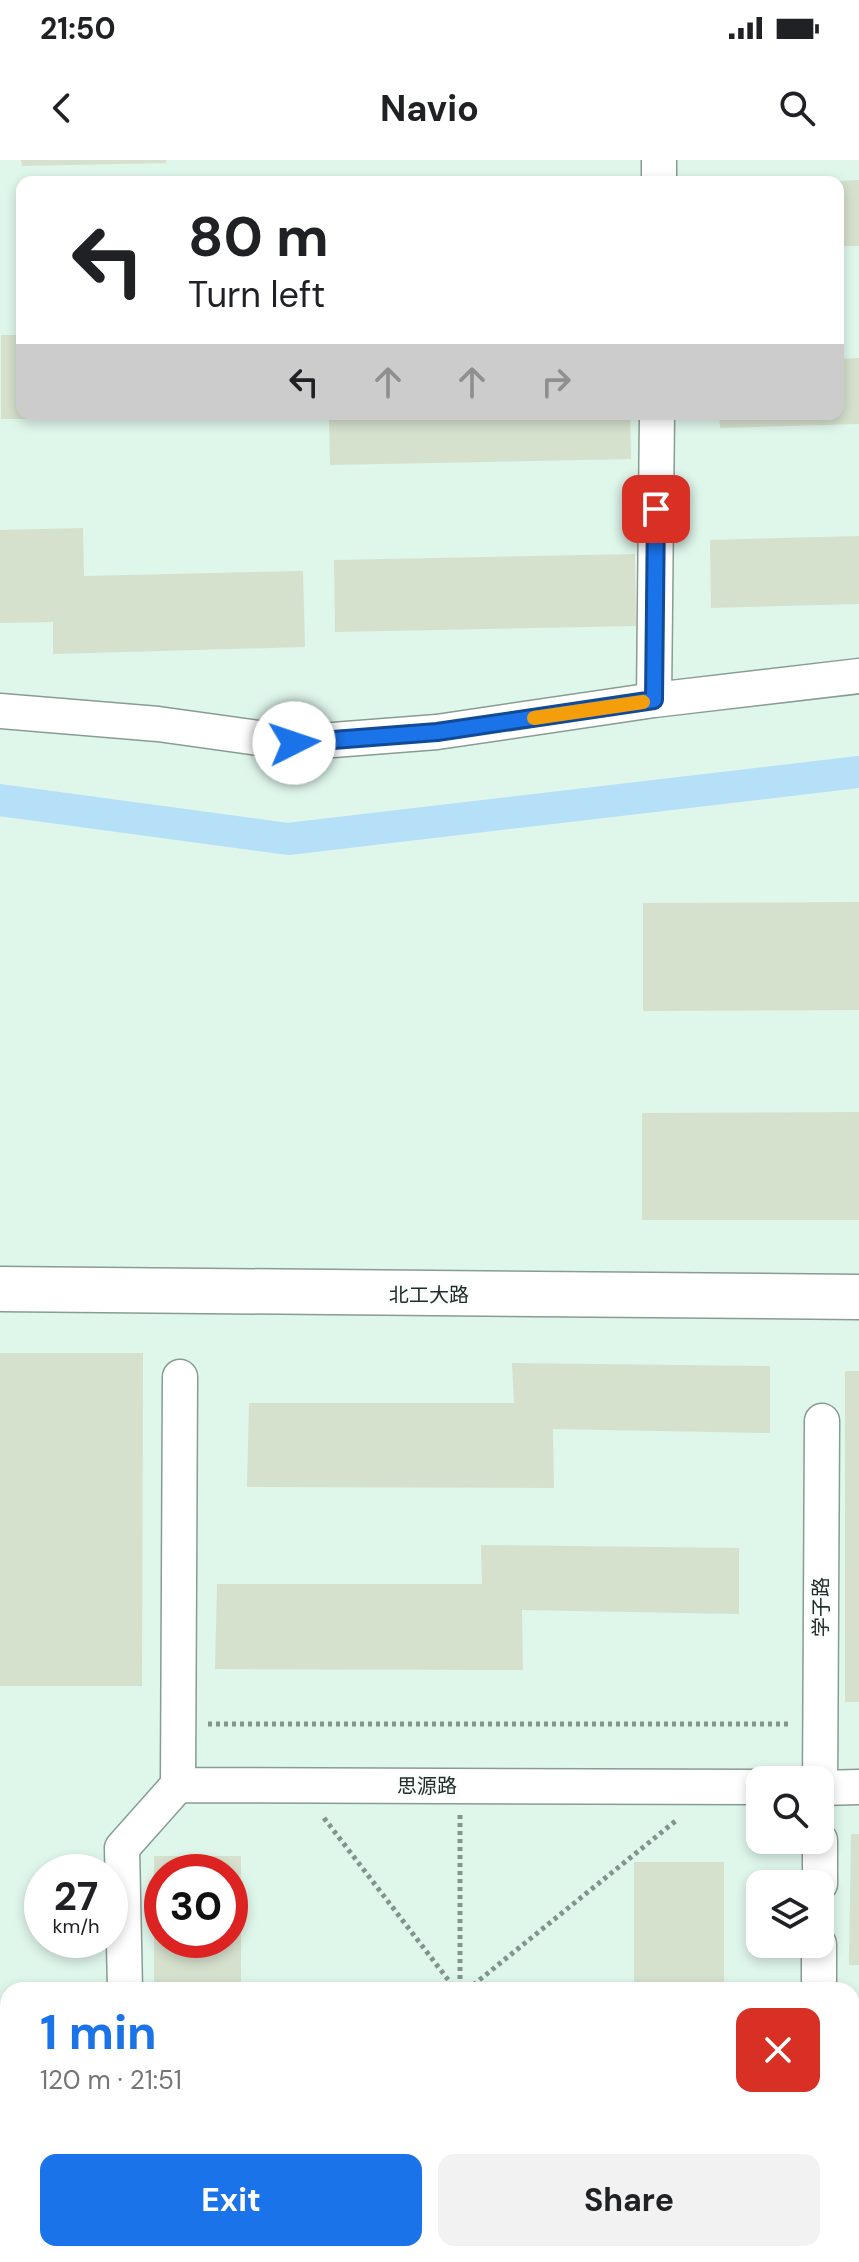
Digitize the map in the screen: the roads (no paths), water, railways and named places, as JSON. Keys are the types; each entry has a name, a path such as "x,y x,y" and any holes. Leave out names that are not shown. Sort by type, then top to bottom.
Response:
{"street":[{"path":"654,700 657,420"},
{"path":"0,711 158,724 294,743 437,732 654,700 859,676"},
{"name":"北工大路","path":"0,1289 859,1297"},
{"path":"125,1982 122,1848 178,1785 180,1377"},
{"name":"学子路","path":"820,1766 822,1421"},
{"name":"思源路","path":"178,1785 746,1787"},
{"path":"834,1790 859,1787"},
{"path":"819,1958 819,1982"}],"waterway":[{"path":"0,800 288,839 859,772"}]}
